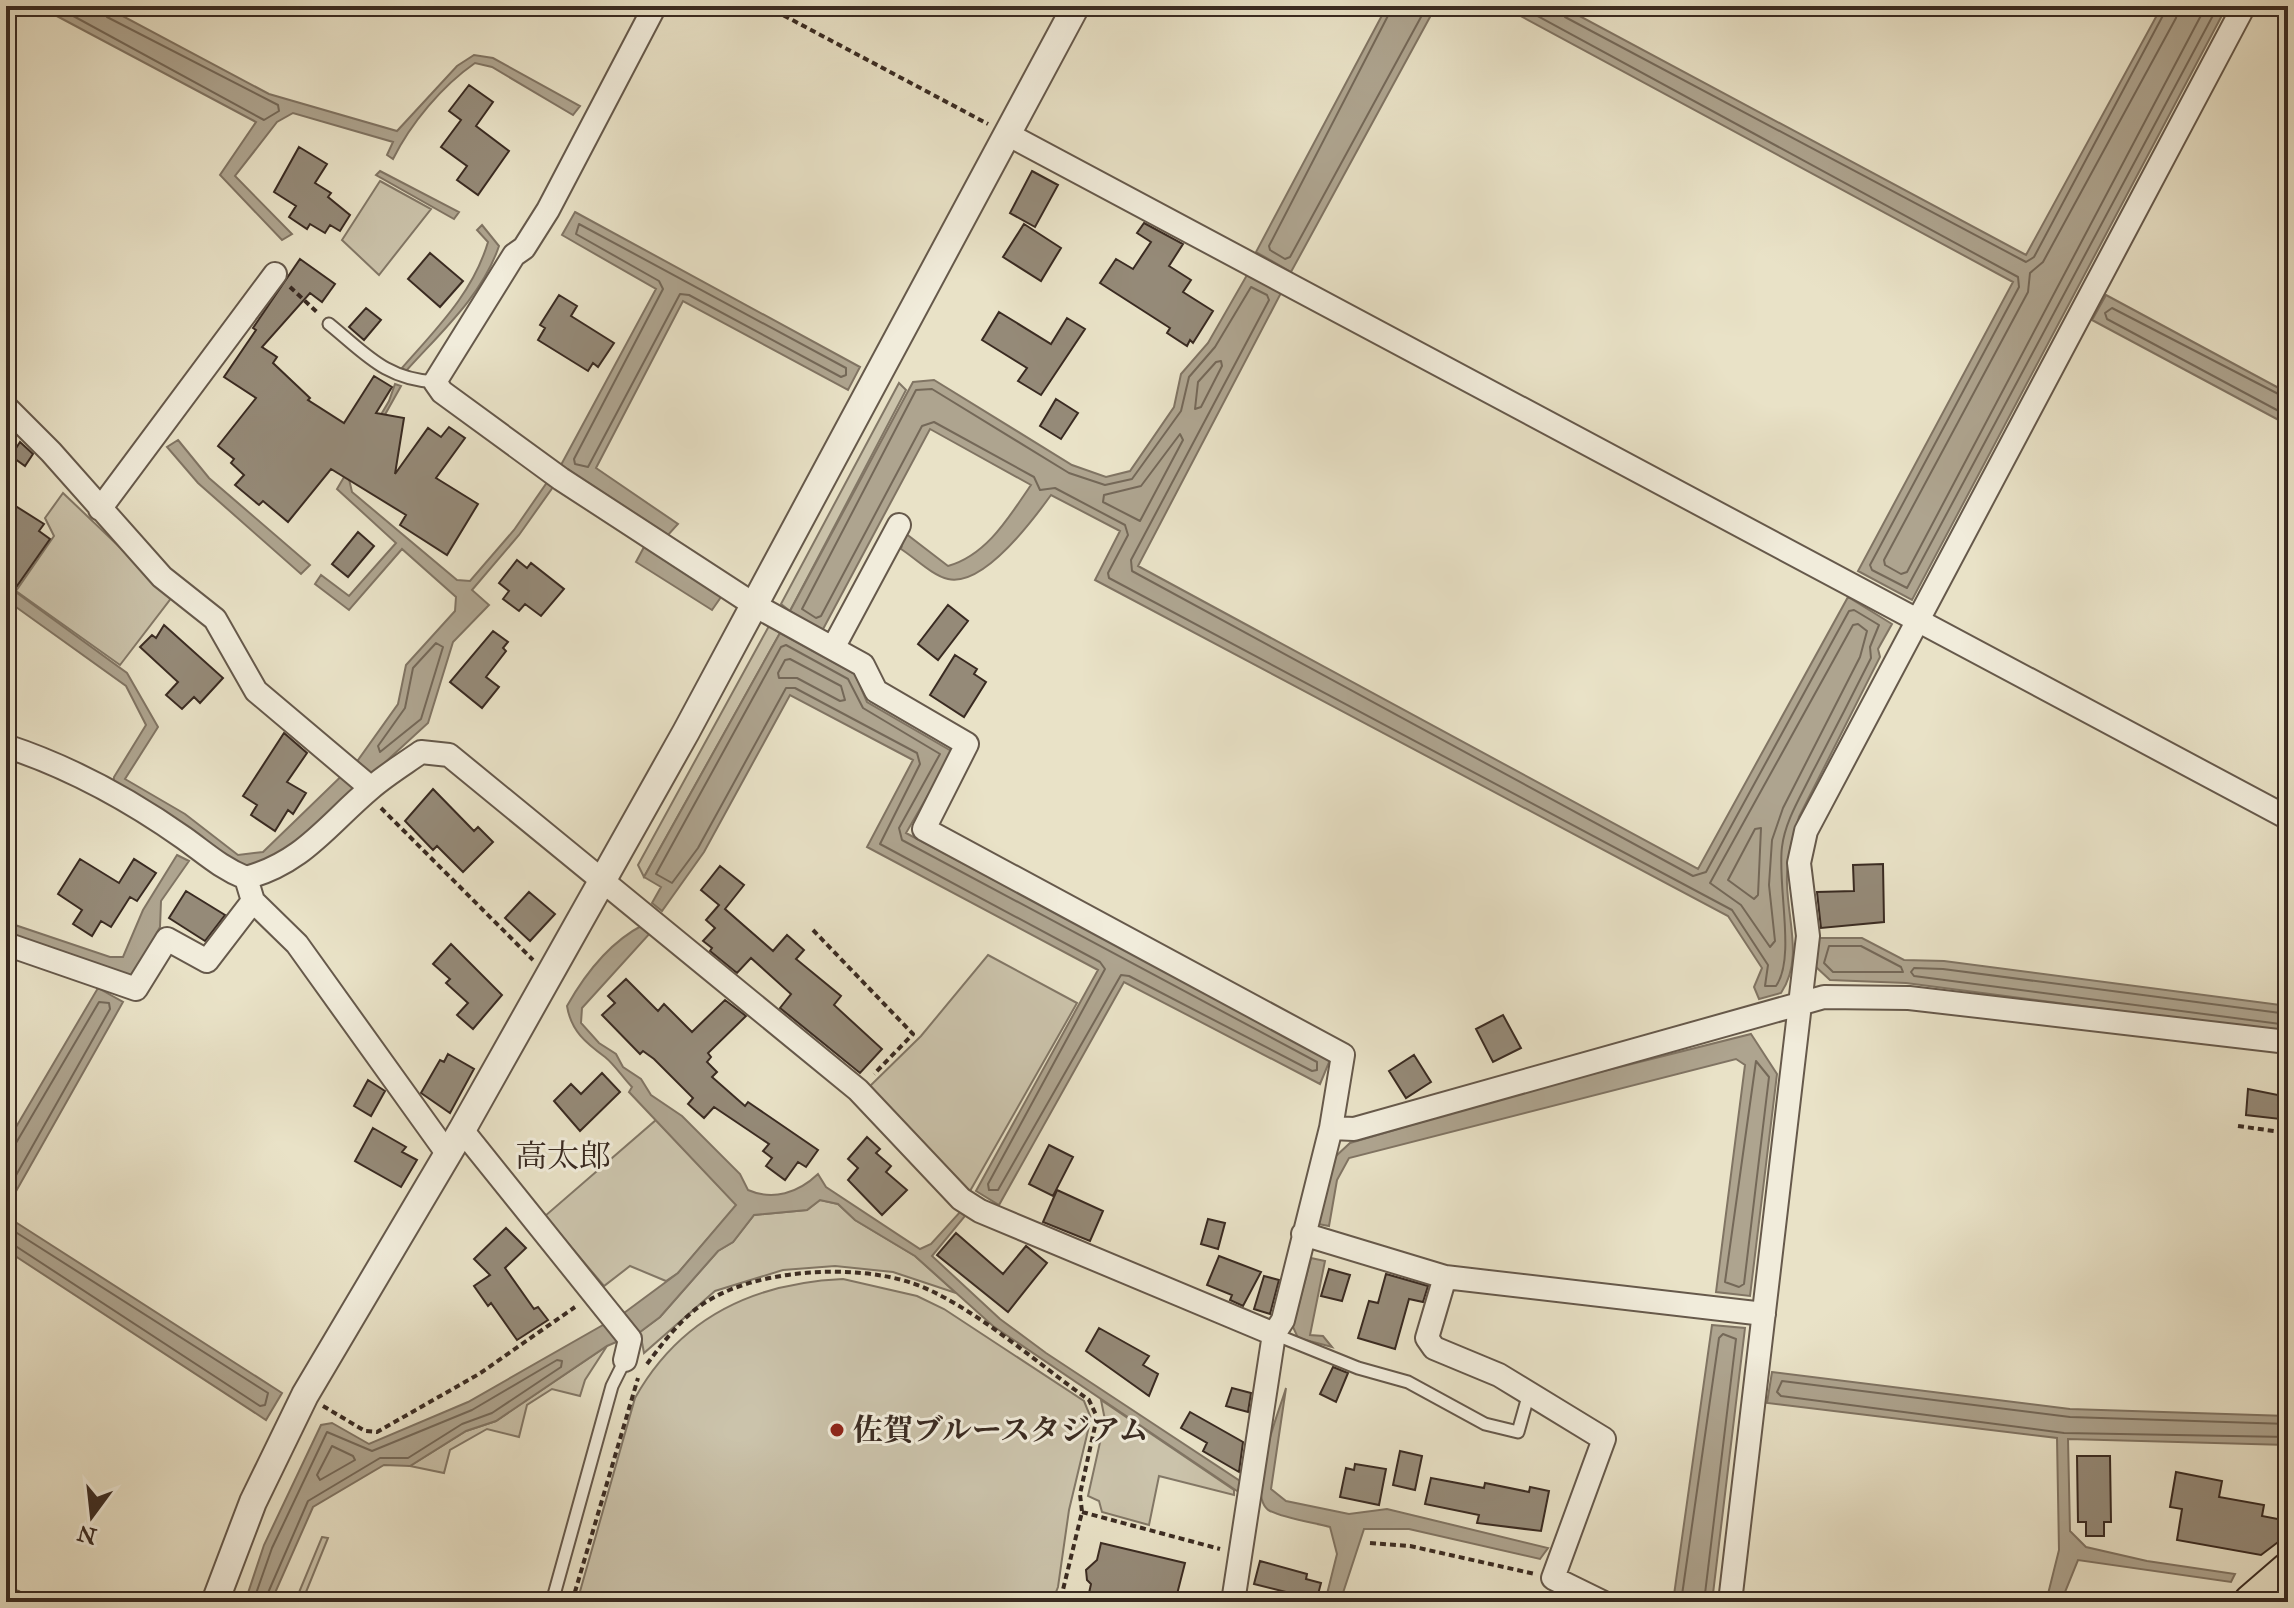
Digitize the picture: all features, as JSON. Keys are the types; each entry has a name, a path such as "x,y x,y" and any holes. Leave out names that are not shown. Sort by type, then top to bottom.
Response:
{"main road":[{"path":"2251,1602 2288,1570"}],"street":[{"path":"655,6 548,210 524,248 514,255 435,382 442,392 561,479 756,606 863,665 876,691 967,744 924,829 1343,1055 1331,1128 1283,1320 1274,1334 1265,1409 1238,1554 1233,1602"},
{"path":"215,1602 253,1502 305,1395 462,1130 604,880 756,606 1076,6"},
{"path":"1730,1602 1802,1002 1808,936 1799,863 1806,831 2244,6"},
{"path":"1007,134 2288,818"},
{"path":"100,509 275,274"},
{"path":"6,407 51,452 162,577 215,619 256,691 369,786"},
{"path":"833,648 899,525"},
{"path":"6,746 49,760 183,837 221,868 246,878 272,871 305,852 369,786 421,752 449,755 858,1090 961,1199 980,1211 1274,1334"},
{"path":"246,878 253,901 297,944 447,1153"},
{"path":"6,944 136,989 167,939 207,961 253,901"},
{"path":"1331,1128 1354,1129 1824,997 1909,998 2288,1042"},
{"path":"462,1130 612,1317 628,1349"},
{"path":"1303,1234 1445,1277 1764,1314"},
{"path":"1445,1277 1427,1338 1434,1348 1499,1375 1604,1439 1553,1578 1602,1602"},
{"path":"6,1600 14,1602"}],"lane":[{"path":"329,324 391,374 409,381 435,382"},
{"path":"1274,1334 1358,1368 1408,1382 1485,1424 1518,1432 1529,1393"},
{"path":"552,1602 612,1386 628,1349"}],"path":[{"path":"766,6 1007,134"},
{"path":"275,274 329,324"},
{"path":"369,786 375,801 549,976"},
{"path":"813,930 913,1034 858,1090"},
{"path":"2238,1126 2288,1133"},
{"path":"572,1602 630,1396 642,1369 669,1335 699,1306 729,1290 794,1273 842,1272 911,1283 958,1306 1089,1400 1097,1417 1080,1494 1082,1512 1060,1602"},
{"path":"305,1395 365,1431 377,1432 479,1374 594,1294"},
{"path":"1082,1512 1238,1554"},
{"path":"1370,1543 1410,1546 1553,1578"}],"shaded area":[{"path":"380,181 431,209 379,275 342,240"},
{"path":"899,383 906,390 790,611 781,604"},
{"path":"63,493 172,597 120,665 16,591 54,536 45,518"},
{"path":"769,626 780,633 644,877 638,865"},
{"path":"988,955 1077,1003 970,1191 868,1088 921,1036"},
{"path":"656,1120 737,1205 678,1273 666,1281 630,1266 604,1286 545,1216"},
{"path":"820,1200 838,1204 855,1220 915,1256 956,1293 893,1272 835,1266 783,1270 715,1291 644,1353 640,1332 660,1317 718,1251 733,1242 754,1215 807,1210"},
{"name":"佐賀ブルースタジアム","path":"843,1279 917,1296 944,1309 1084,1401 1091,1418 1069,1510 1058,1587 1052,1602 577,1602 635,1398 653,1370 697,1326 722,1310 779,1288"},
{"path":"607,1346 585,1380 580,1396 552,1389 527,1405 519,1437 487,1429 450,1450 444,1473 410,1466 466,1431 496,1421"},
{"path":"1101,1400 1234,1490 1234,1495 1159,1476 1149,1525 1102,1512 1099,1501 1088,1496 1105,1420"},
{"path":"322,1537 328,1538 302,1602 295,1602"}],"water":[{"path":"38,6 104,6 269,94 397,131 457,66 474,55 493,58 580,106 573,115 492,67 475,63 428,106 393,159 387,155 393,142 293,113 277,122 235,176 292,234 282,240 220,175 256,122"},
{"path":"1387,6 1436,6 1291,272 1256,252"},
{"path":"1502,6 1561,6 2026,255 2162,6 2227,6 1912,600 1858,571 2013,282"},
{"path":"380,171 459,212 454,219 376,175"},
{"path":"575,212 860,367 848,390 683,301 596,468 678,524 668,535 561,465 656,289 562,235"},
{"path":"482,225 499,246 492,264 459,313 406,371 402,368 452,310 473,278 488,242 477,230"},
{"path":"1247,275 1281,293 1138,566 1698,869 1848,597 1892,624 1878,649 1880,657 1796,825 1787,875 1793,954 1788,980 1781,993 1759,999 1754,987 1762,968 1728,916 1095,580 1120,531 1051,495 1006,549 977,573 962,579 948,579 930,571 901,549 905,533 948,566 962,561 996,533 1031,485 930,429 822,631 790,611 913,382 934,380 1072,465 1106,477 1130,471 1174,407 1181,374 1208,343"},
{"path":"2106,295 2288,393 2288,425 2092,320"},
{"path":"395,384 401,386 349,479 352,492 457,580 470,581 514,530 548,481 553,487 519,535 472,590 489,605 453,642 428,723 273,865 240,869 113,786 114,777 146,725 126,686 9,602 6,585 127,673 158,727 125,779 185,814 238,855 263,852 358,760 398,704 406,665 455,611 456,597 402,549 349,610 315,584 321,575 349,596 396,543 337,489 389,401"},
{"path":"178,440 209,478 310,565 301,574 198,483 167,447"},
{"path":"644,547 721,597 712,610 636,562"},
{"path":"780,633 855,674 867,702 953,752 906,833 1330,1060 1320,1084 1124,982 999,1205 976,1191 1098,970 867,847 913,760 790,695 704,852 662,911 652,903 661,887 644,877"},
{"path":"177,855 189,861 161,901 160,927 133,978 6,934 6,922 110,957 123,957 143,910"},
{"path":"643,925 652,931 582,1008 581,1023 599,1043 616,1054 623,1067 641,1079 651,1095 682,1116 740,1174 748,1190 767,1195 785,1193 802,1186 818,1174 826,1187 920,1249 931,1244 960,1212 965,1216 932,1256 1000,1319 1046,1353 1243,1483 1240,1493 993,1326 915,1256 855,1220 838,1204 820,1200 807,1210 754,1215 733,1242 718,1251 660,1317 640,1332 607,1346 496,1421 466,1431 410,1466 384,1465 313,1507 271,1602 245,1602 264,1545 321,1425 332,1423 369,1444 468,1402 624,1313 678,1273 736,1205 629,1092 632,1087 609,1060 580,1036 569,1015 567,1006 590,971 620,940"},
{"path":"1818,938 1862,938 1904,960 1944,961 2288,1006 2288,1033 1906,983 1830,980 1815,966"},
{"path":"98,988 123,1002 6,1209 6,1144"},
{"path":"1751,1034 1777,1074 1750,1296 1716,1292 1745,1065 1736,1059 1349,1158 1337,1180 1329,1226 1318,1224 1336,1156 1350,1143 1544,1086"},
{"path":"6,1216 282,1393 266,1420 6,1250"},
{"path":"1311,1258 1325,1261 1310,1335 1323,1336 1332,1347 1298,1338 1293,1327"},
{"path":"1712,1325 1745,1328 1712,1602 1673,1602"},
{"path":"1772,1372 2070,1409 2288,1416 2288,1445 2068,1439 2070,1531 2086,1547 2147,1561 2235,1574 2231,1582 2078,1560 2061,1602 2046,1602 2059,1550 2057,1438 1767,1403"},
{"path":"1286,1388 1271,1489 1286,1501 1349,1514 1387,1509 1548,1548 1540,1559 1409,1529 1364,1529 1340,1602 1325,1602 1337,1554 1330,1527 1277,1514 1263,1503 1262,1472"}],"building":[{"path":"469,85 493,102 476,126 509,151 478,195 457,180 467,166 441,147 461,120 449,111"},
{"path":"299,147 327,164 315,183 331,193 328,197 350,215 340,231 330,225 325,233 310,224 307,229 289,217 296,206 274,192"},
{"path":"1032,171 1058,185 1035,227 1010,213"},
{"path":"1144,223 1183,244 1169,266 1191,280 1183,292 1213,311 1193,343 1190,340 1187,346 1167,333 1170,328 1100,283 1116,259 1133,269 1151,242 1137,233"},
{"path":"1024,224 1061,248 1041,281 1003,257"},
{"path":"430,253 463,281 440,307 408,279"},
{"path":"300,259 335,284 322,302 310,293 262,347 277,357 273,363 310,398 308,400 344,423 374,376 392,387 376,413 404,418 395,474 428,428 441,437 449,427 465,438 436,478 478,504 447,555 400,525 406,515 331,469 288,522 263,501 259,505 235,485 244,475 231,463 234,459 218,446 256,398 224,377"},
{"path":"559,295 577,306 571,316 614,343 598,367 593,363 588,371 538,340 545,328 540,325"},
{"path":"366,308 381,320 364,340 349,327"},
{"path":"999,312 1051,344 1067,318 1085,329 1041,395 1018,381 1027,368 982,340"},
{"path":"1056,399 1078,413 1061,439 1040,426"},
{"path":"20,442 33,454 25,466 11,456"},
{"path":"6,500 44,524 39,531 50,539 17,586 6,578"},
{"path":"358,532 374,546 348,577 332,564"},
{"path":"517,560 527,568 531,563 564,589 541,616 525,604 519,611 503,599 509,591 499,583"},
{"path":"948,605 968,621 938,660 918,644"},
{"path":"164,625 223,678 200,703 194,697 182,709 166,695 178,682 140,647 152,635 156,638"},
{"path":"493,631 508,642 503,648 506,651 486,677 499,687 482,708 450,682"},
{"path":"955,655 977,669 974,674 986,682 964,717 930,695"},
{"path":"284,733 307,753 287,782 306,793 293,814 288,810 275,831 251,815 257,805 243,796"},
{"path":"433,789 474,831 478,827 493,842 463,872 437,846 433,850 405,821"},
{"path":"80,859 119,883 134,859 156,873 137,901 130,897 111,927 101,921 92,936 73,924 82,910 58,894"},
{"path":"1883,864 1884,922 1821,928 1817,892 1854,891 1853,865"},
{"path":"720,866 744,885 725,909 773,951 787,935 804,950 796,959 841,996 834,1005 882,1049 860,1073 780,1008 791,994 751,958 737,973 710,951 712,948 703,941 715,928 706,920 719,905 701,890"},
{"path":"186,891 225,915 205,941 169,918"},
{"path":"529,892 555,914 530,941 505,918"},
{"path":"451,944 502,995 473,1029 457,1015 468,1003 446,983 450,979 433,964"},
{"path":"626,979 658,1011 664,1004 692,1032 725,1000 746,1016 708,1053 711,1057 707,1062 717,1072 712,1077 745,1106 748,1102 818,1150 806,1167 798,1162 785,1180 766,1166 772,1158 763,1151 769,1144 714,1107 704,1118 688,1104 693,1098 654,1059 643,1051 640,1054 602,1015 615,1003 608,996"},
{"path":"1503,1015 1521,1048 1493,1062 1476,1029"},
{"path":"448,1054 474,1069 450,1113 421,1093 440,1060 444,1062"},
{"path":"1414,1055 1431,1082 1406,1098 1389,1071"},
{"path":"602,1073 620,1092 580,1131 554,1101 571,1084 581,1094"},
{"path":"368,1080 385,1091 371,1116 354,1106"},
{"path":"2248,1089 2283,1096 2280,1119 2246,1115"},
{"path":"373,1128 406,1147 402,1152 417,1160 401,1187 355,1161"},
{"path":"867,1137 880,1149 876,1153 891,1166 886,1172 907,1190 882,1215 848,1180 858,1168 848,1159"},
{"path":"1049,1145 1073,1157 1053,1196 1029,1184"},
{"path":"1057,1190 1103,1211 1090,1241 1043,1222"},
{"path":"1208,1219 1225,1223 1218,1249 1201,1244"},
{"path":"506,1228 526,1248 505,1268 534,1309 538,1307 548,1320 517,1340 491,1303 488,1306 474,1286 490,1275 474,1259"},
{"path":"956,1233 1003,1274 1026,1246 1047,1263 1008,1312 937,1255"},
{"path":"1219,1256 1261,1272 1243,1306 1230,1300 1232,1295 1207,1285"},
{"path":"1329,1269 1350,1275 1342,1301 1321,1296"},
{"path":"1386,1274 1428,1286 1423,1302 1409,1299 1395,1349 1358,1338 1369,1301 1378,1303"},
{"path":"1264,1276 1279,1280 1270,1314 1254,1309"},
{"path":"1099,1328 1149,1356 1143,1365 1158,1374 1149,1396 1086,1351"},
{"path":"1333,1367 1348,1373 1336,1402 1320,1394"},
{"path":"1232,1388 1251,1393 1248,1412 1226,1406"},
{"path":"1190,1412 1243,1442 1239,1472 1203,1451 1207,1443 1181,1428"},
{"path":"1400,1451 1422,1456 1415,1490 1393,1485"},
{"path":"2077,1456 2110,1456 2111,1522 2104,1522 2104,1536 2086,1536 2086,1522 2078,1522"},
{"path":"1355,1464 1386,1469 1379,1505 1340,1497 1346,1468 1354,1470"},
{"path":"2176,1472 2222,1481 2219,1497 2264,1505 2262,1516 2288,1521 2286,1536 2261,1555 2177,1540 2182,1509 2170,1507"},
{"path":"1431,1478 1484,1488 1485,1483 1529,1492 1530,1487 1549,1491 1541,1531 1477,1523 1479,1515 1425,1504"},
{"path":"1101,1543 1185,1563 1175,1602 1087,1602 1091,1584 1087,1580 1086,1570 1097,1560"},
{"path":"1260,1561 1307,1574 1306,1579 1321,1583 1316,1602 1296,1599 1298,1595 1254,1584"}],"place":[{"name":"佐賀ブルースタジアム","path":"837,1430"}],"district":[{"name":"高太郎","path":"563,1156"}]}
